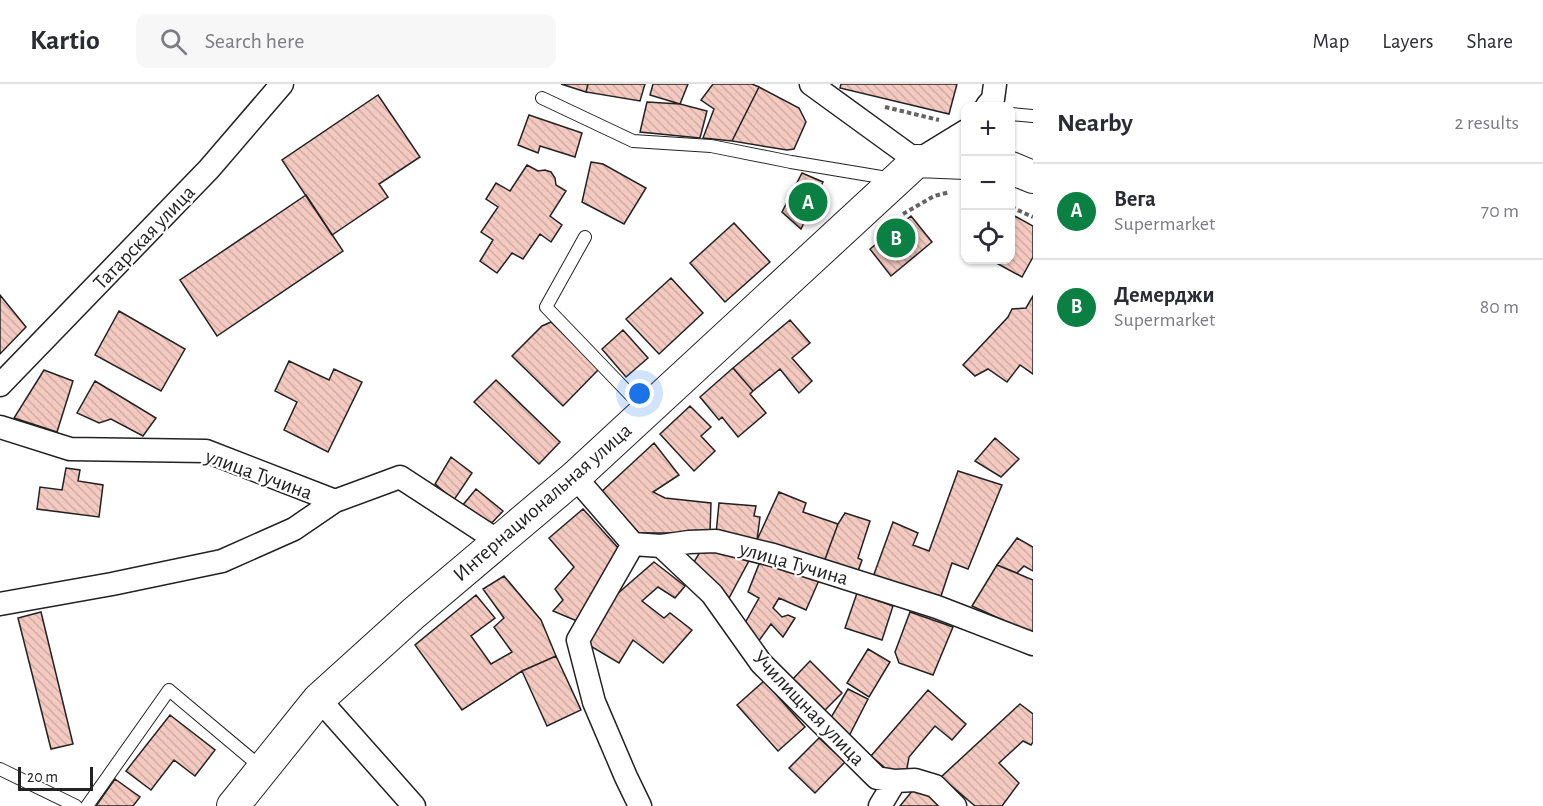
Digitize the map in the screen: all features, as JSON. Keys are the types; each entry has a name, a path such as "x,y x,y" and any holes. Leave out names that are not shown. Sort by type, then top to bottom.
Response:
{"main road":[{"path":"907,170 961,164"},
{"name":"Интернациональная улица","path":"233,806 320,699 414,613 575,477 907,170"},
{"path":"1015,170 1033,177"}],"street":[{"name":"Татарская улица","path":"0,385 209,169 282,84"},
{"path":"811,84 907,170 961,134"},
{"path":"990,102 993,99 994,84"},
{"name":"улица Тучина","path":"0,427 70,449 206,451 335,501 400,477 498,541"},
{"path":"575,477 633,544 578,640 594,702 640,806"},
{"path":"0,604 222,561 294,529 335,501"},
{"name":"улица Тучина","path":"633,544 661,546 716,541 773,555 937,606 1033,644"},
{"name":"Училищная улица","path":"661,546 712,594 761,663 877,778 895,781 915,780 935,786 955,806"},
{"path":"320,699 414,806"},
{"path":"880,806 895,781"}],"lane":[{"path":"542,98 633,141 711,146 791,162 907,170"},
{"path":"1015,114 1033,116"},
{"path":"585,237 546,307 646,411"},
{"path":"87,806 170,690 263,769"},
{"path":"0,769 76,806"}],"path":[{"path":"876,105 943,121"},
{"path":"1015,209 1033,217"}],"building":[{"path":"561,84 588,84 586,92"},
{"path":"588,84 645,84 640,101 586,92"},
{"path":"653,84 688,84 680,104 650,95"},
{"path":"713,84 752,84 759,87 732,141 703,138 714,109 701,100"},
{"path":"841,84 957,84 949,114 840,88"},
{"path":"759,87 799,108 806,122 794,149 787,150 732,141"},
{"path":"378,95 420,157 379,184 388,197 332,235 282,160"},
{"path":"647,102 680,104 707,111 700,138 640,132"},
{"path":"529,115 582,133 575,157 540,146 538,153 518,145"},
{"path":"591,162 603,164 646,188 624,224 582,202"},
{"path":"527,165 538,171 551,172 556,185 566,191 550,216 562,225 551,242 540,234 523,259 512,253 497,273 480,261 493,240 481,232 498,207 486,199 496,183 510,191"},
{"path":"802,173 823,182 801,229 782,212"},
{"path":"306,195 343,251 217,336 180,280"},
{"path":"911,216 932,242 891,276 870,249"},
{"path":"1015,216 1033,226 1033,257 1022,277 998,264 1015,264"},
{"path":"734,223 770,262 725,302 690,263"},
{"path":"671,278 703,313 659,354 626,319"},
{"path":"0,295 26,327 0,354"},
{"path":"1033,296 1033,374 1020,365 1007,382 988,369 975,376 963,365 1008,317 1012,309 1026,308"},
{"path":"119,311 185,349 161,391 95,355"},
{"path":"790,320 810,343 792,358 812,381 799,393 780,369 753,391 733,368"},
{"path":"551,322 599,369 563,406 512,356 542,326"},
{"path":"623,330 648,358 626,377 602,349"},
{"path":"289,361 329,380 334,369 362,382 328,452 284,430 297,402 275,391"},
{"path":"733,368 753,391 750,394 766,413 738,437 722,417 719,420 700,397"},
{"path":"44,370 73,381 57,432 14,418"},
{"path":"496,380 560,442 539,464 474,402"},
{"path":"95,381 156,418 143,436 111,419 99,423 77,413"},
{"path":"690,406 711,427 701,436 715,451 694,471 660,434"},
{"path":"995,438 1019,459 1001,477 975,461"},
{"path":"654,443 679,475 653,492 665,498 711,503 710,533 639,533 600,493"},
{"path":"451,457 472,473 454,500 435,484"},
{"path":"66,468 80,470 78,481 103,485 99,517 37,509 40,487 62,490"},
{"path":"958,471 1002,485 968,569 952,563 941,596 873,577 893,522 918,533 913,545 929,551"},
{"path":"476,489 503,511 488,527 462,506"},
{"path":"779,492 806,503 803,512 838,524 824,562 757,540"},
{"path":"719,503 756,506 754,516 760,517 757,540 716,534"},
{"path":"583,509 621,551 577,621 553,611 563,600 555,589 574,567 549,538"},
{"path":"845,513 870,521 858,558 862,560 858,571 824,562 838,524"},
{"path":"1017,538 1033,547 1033,571 1024,566 1017,573 997,565"},
{"path":"704,545 751,557 729,598 691,567"},
{"path":"761,559 820,578 806,610 779,598 773,608 782,617 788,615 795,618 783,637 771,624 758,642 745,623 759,598 748,592"},
{"path":"654,562 685,586 675,598 658,587 642,601 664,618 670,613 692,630 663,663 633,640 619,663 587,644 616,595"},
{"path":"997,565 1033,580 1033,634 972,606"},
{"path":"504,576 541,620 556,656 522,671 462,710 415,645 476,595 495,618 471,636 491,664 512,652 494,627 504,618 483,589"},
{"path":"857,593 893,606 882,640 845,628"},
{"path":"41,612 73,744 51,749 18,618"},
{"path":"910,612 953,627 933,675 899,663 895,652"},
{"path":"868,649 890,662 869,697 847,683"},
{"path":"556,656 581,710 547,726 522,671"},
{"path":"810,661 842,693 822,713 790,682"},
{"path":"764,681 805,727 778,751 737,705"},
{"path":"848,689 868,699 849,736 830,719"},
{"path":"928,690 966,724 952,740 935,726 909,757 906,774 890,772 871,756"},
{"path":"1020,704 1033,714 1033,742 1031,745 1023,741 999,763 1019,783 1002,806 975,806 941,777"},
{"path":"170,715 215,750 195,776 174,760 151,790 126,771"},
{"path":"819,738 845,762 815,793 789,768"},
{"path":"115,779 140,797 133,806 96,806"},
{"path":"913,790 924,791 942,806 900,806"}],"place":[{"name":"Вега","path":"808,202"},
{"name":"Демерджи","path":"896,238"}]}
